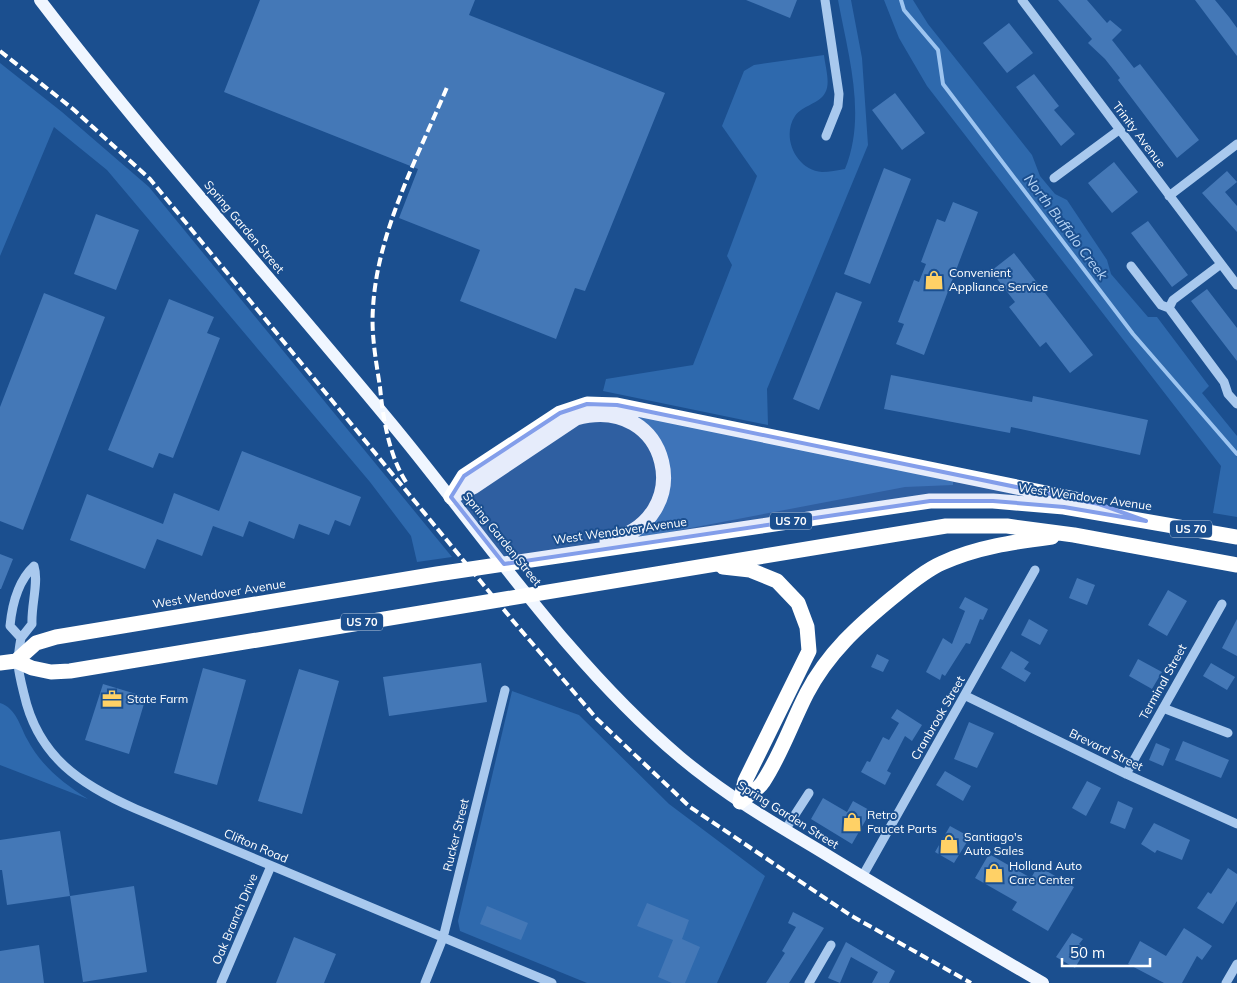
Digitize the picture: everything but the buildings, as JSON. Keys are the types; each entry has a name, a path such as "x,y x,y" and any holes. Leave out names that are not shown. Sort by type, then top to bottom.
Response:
{"highway":[{"path":"450,497 464,476 560,414 587,404 617,405 1099,504 1146,521"},
{"path":"437,574 627,535 641,526 655,510 662,492 663,472 658,451 645,432 616,415 590,414 565,425 473,487 450,497"},
{"name":"West Wendover Avenue","path":"16,662 36,643 56,636 437,574 930,501 993,501 1064,507 1237,537"},
{"name":"US 70","path":"0,663 16,662 51,672 70,671 946,526 1007,526 1074,535 1237,565"},
{"path":"740,802 762,783 808,692 838,646 856,628 907,586 941,564 973,551 1002,544 1074,535"},
{"path":"709,565 750,570 777,581 798,603 807,627 809,651 746,781 740,802"}],"main road":[{"name":"Spring Garden Street","path":"40,0 551,622 613,693 658,738 716,786 740,802 862,877 1043,983"}],"street":[{"path":"825,0 839,94 838,106 826,136"},
{"name":"Trinity Avenue","path":"1022,0 1237,285"},
{"path":"1054,178 1119,130"},
{"path":"1169,196 1237,144"},
{"path":"1169,308 1173,300 1221,264"},
{"path":"1131,266 1161,305 1169,308 1224,382 1228,394 1237,404"},
{"path":"16,662 21,638 32,624 31,607 37,576 34,566 26,574 11,612 10,626 21,638"},
{"name":"Cranbrook Street","path":"862,877 966,696 1034,570"},
{"name":"Terminal Street","path":"1126,774 1222,604"},
{"name":"Clifton Road","path":"16,662 34,726 51,752 79,778 110,798 552,983"},
{"name":"Rucker Street","path":"425,983 443,938 505,690"},
{"name":"Brevard Street","path":"966,696 1126,774 1237,824"},
{"path":"1163,708 1228,734"},
{"path":"785,830 809,793"},
{"name":"Oak Branch Drive","path":"220,983 271,866"},
{"path":"809,983 831,945"},
{"path":"1226,983 1237,964"}],"highlighted area":[{"path":"587,404 617,405 1099,504 1146,521 1064,507 993,501 930,501 504,564 451,497 464,476 560,413"}],"shaded area":[{"path":"838,0 851,0 862,58 868,145 767,389 768,425 603,391 606,379 693,365 732,265 727,256 757,176 722,126 744,71 754,65 824,55 828,79 827,89 819,100 802,109 795,116 791,124 791,142 798,159 813,170 822,172 845,169 855,128 855,106 854,85"},
{"path":"884,0 913,0 928,24 1032,155 1040,176 1055,194 1067,200 1107,260 1111,274 1148,317 1157,317 1209,386 1202,393 1237,436 1237,517 1213,513 1221,466 927,86 899,38"},
{"path":"0,63 62,112 149,187 452,557 417,562 411,536 370,482 107,170 54,127 0,256"},
{"path":"628,412 908,471 953,482 953,485 905,487 633,539 660,515 670,489 670,473 668,458"},
{"path":"512,691 579,715 669,804 765,876 717,983 587,983 460,931 458,921"},
{"path":"0,703 14,713 33,749 46,766 61,780 88,799 0,765"}],"waterway":[{"name":"North Buffalo Creek","path":"901,0 904,10 938,50 943,84 1133,334 1237,454"}],"railway":[{"path":"0,51 73,109 150,179 514,622 597,719 690,807 850,915 971,983"},
{"path":"406,482 391,449 385,424 374,348 373,308 376,279 382,251 401,194 448,85"}],"place":[{"name":"Convenient Appliance Service","path":"934,280"},
{"name":"State Farm","path":"112,699"},
{"name":"Retro Faucet Parts","path":"852,822"},
{"name":"Santiago's Auto Sales","path":"949,844"},
{"name":"Holland Auto Care Center","path":"994,873"}]}
